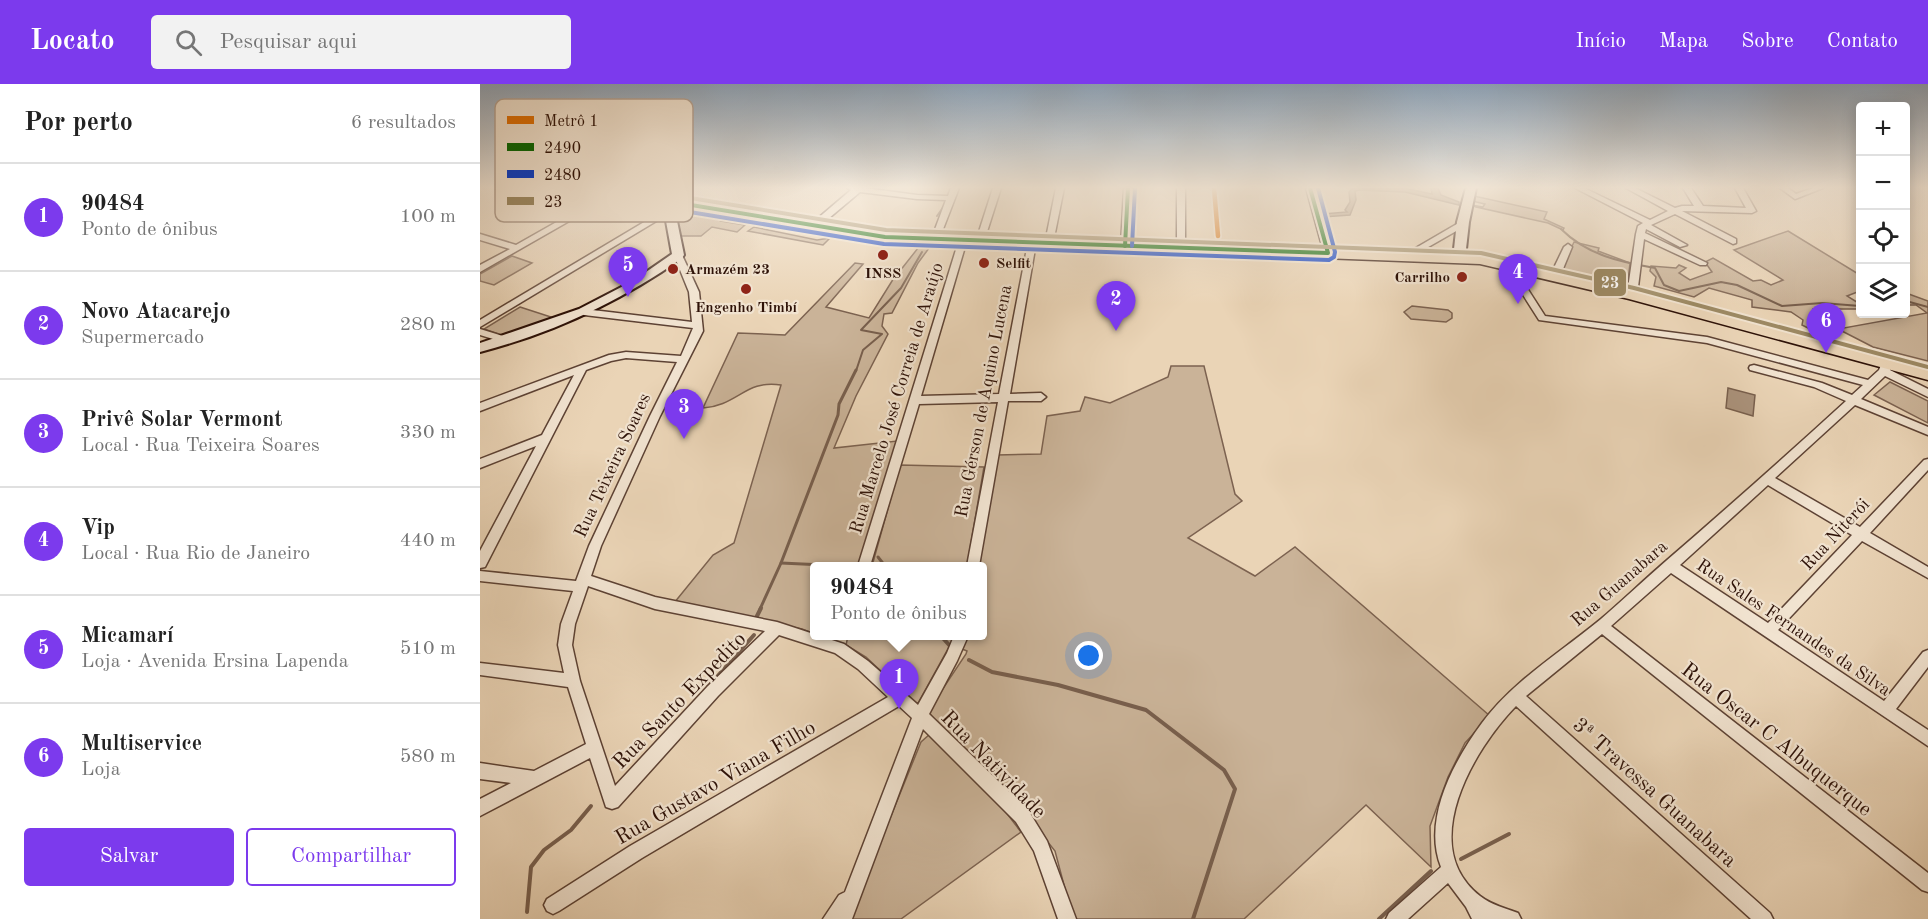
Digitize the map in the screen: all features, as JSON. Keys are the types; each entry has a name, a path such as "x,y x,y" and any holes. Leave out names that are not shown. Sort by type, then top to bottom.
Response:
{"main road":[{"path":"813,227 866,235 935,240 1459,258 1508,265 1632,295 1885,366 1928,375"}],"street":[{"path":"480,269 554,227"},
{"path":"480,324 636,227"},
{"name":"Rua Teixeira Soares","path":"612,801 573,681 565,645 568,624 582,583 655,416 698,331 694,292 678,255 673,227"},
{"path":"935,240 940,227"},
{"path":"981,241 985,227"},
{"path":"1049,243 1052,227"},
{"path":"1125,246 1126,227"},
{"path":"1181,227 1181,248"},
{"path":"1321,227 1328,253"},
{"path":"1406,256 1457,227"},
{"path":"1459,258 1462,227"},
{"path":"1644,227 1697,253"},
{"path":"1644,227 1703,263"},
{"path":"1632,295 1635,263 1644,227"},
{"path":"1706,227 1733,241"},
{"path":"480,237 517,248"},
{"name":"Rua Marcelo José Correia de Araújo","path":"866,562 963,240"},
{"name":"Rua Gérson de Aquino Lucena","path":"974,562 1032,243"},
{"path":"1555,276 1568,247"},
{"path":"480,348 584,312 637,284 678,255"},
{"path":"1508,265 1542,318 1707,340 1871,384"},
{"path":"584,312 698,326"},
{"path":"480,332 503,339"},
{"path":"480,407 609,358 626,356 684,359"},
{"path":"1885,366 1928,393"},
{"name":"Rua Guanabara","path":"1450,870 1443,845 1443,823 1448,800 1469,756 1488,726 1517,697 1767,479 1871,384 1885,366"},
{"path":"1754,368 1797,378 1855,398 1928,431"},
{"path":"480,563 582,369"},
{"path":"916,400 1041,397"},
{"path":"480,464 545,438"},
{"name":"Rua Niterói","path":"1769,631 1928,463"},
{"path":"1767,479 1859,535 1928,573"},
{"name":"Rua Sales Fernandes da Silva","path":"1670,565 1928,740"},
{"name":"Rua Natividade","path":"480,576 582,583 655,603 810,635"},
{"name":"Rua Oscar C Albuquerque","path":"1601,626 1928,884"},
{"name":"Rua Santo Expedito","path":"612,801 712,691 777,628"},
{"path":"843,919 920,716 949,667 959,640"},
{"name":"Rua Natividade","path":"841,642 1022,816 1041,847 1067,919"},
{"path":"1886,710 1928,656"},
{"path":"480,669 573,681"},
{"name":"3ª Travessa Guanabara","path":"1517,697 1764,919"},
{"name":"Rua Gustavo Viana Filho","path":"553,905 636,852 900,698"},
{"path":"480,808 595,747"},
{"path":"480,771 536,779"},
{"path":"1395,919 1450,870 1472,901 1481,919"},
{"path":"832,919 858,883"},
{"path":"1472,901 1512,919"}],"shaded area":[{"path":"677,227 743,227 737,232 712,227 701,236 677,236"},
{"path":"754,227 817,240 830,238 823,245 748,231"},
{"path":"1788,231 1856,273 1856,293 1847,296 1856,302 1856,309 1813,309 1814,319 1837,333 1818,327 1816,332 1802,325 1803,320 1791,312 1752,307 1752,300 1709,288 1694,297 1654,286 1656,277 1650,271 1651,266 1676,268 1679,265 1686,268 1679,273 1690,280 1712,272 1705,262 1713,258 1753,281 1761,280 1771,285 1783,280 1734,250"},
{"path":"1574,242 1599,248 1598,251 1630,263 1627,289 1560,272"},
{"path":"922,243 932,244 918,263 892,313 884,314 882,326 888,334 856,396 834,448 897,441 860,562 810,562 810,632 674,603 713,555 734,543 781,385 759,386 725,403 703,408 738,333 785,335 855,263 863,264 826,307 869,318 892,281"},
{"path":"512,256 532,263 494,285 480,281 480,274"},
{"path":"1910,294 1928,301 1928,361 1873,347 1838,329 1910,318 1910,316 1927,313 1916,305 1910,305"},
{"path":"1412,306 1448,310 1452,313 1452,318 1446,322 1411,319 1404,312"},
{"path":"520,307 554,318 501,335 484,329"},
{"path":"1171,366 1204,366 1235,494 1242,501 1188,538 1255,576 1295,547 1490,716 1465,743 1448,777 1430,826 1431,867 1366,805 1244,919 1073,919 1055,851 1007,790 929,712 966,654 967,651 962,649 963,640 987,640 987,562 978,562 997,455 1041,454 1047,416 1080,411 1085,397 1110,403 1168,377"},
{"path":"1890,382 1928,401 1928,423 1874,395"},
{"path":"1728,388 1755,395 1753,416 1726,408"},
{"path":"900,465 984,467 968,562 873,562"},
{"path":"847,640 953,640 917,705 866,657 846,645"},
{"path":"930,734 1005,811 1021,832 901,919 849,919 921,742"}],"waterway":[{"path":"1561,229 1582,245 1605,256 1655,268 1664,285 1679,291 1721,282 1737,285 1782,306 1822,303 1856,306"},
{"path":"856,371 863,350 882,334 861,330 901,288 922,252"},
{"path":"1910,302 1928,307"},
{"path":"781,563 838,415 839,404 856,370"},
{"path":"878,557 882,562"},
{"path":"760,609 781,563"},
{"path":"781,563 810,564"},
{"path":"756,618 761,608"},
{"path":"708,687 754,635"},
{"path":"945,640 950,646"},
{"path":"969,660 992,672 1058,685 1146,710 1224,770 1235,789 1193,919"},
{"path":"527,912 531,867 544,850 571,830 591,806"},
{"path":"1461,859 1509,834"},
{"path":"1379,919 1431,871"}],"metro line":[{"name":"1","path":"1217,227 1218,236"}],"transit line":[{"name":"2480","path":"781,227 884,244 1329,260 1334,257 1335,252 1328,227"},
{"name":"2490","path":"824,227 885,237 1328,253 1321,227"},
{"name":"23","path":"867,227 886,230 1481,253 1634,288 1928,367"},
{"name":"2490","path":"1125,246 1126,227"},
{"name":"2480","path":"1132,246 1133,227"}],"place":[{"name":"INSS","path":"883,255"},
{"name":"Selfit","path":"984,263"},
{"name":"Armazém 23","path":"673,269"},
{"name":"Carrilho","path":"1462,277"},
{"name":"Engenho Timbí","path":"746,289"},
{"name":"Micamarí","path":"628,297"},
{"name":"Vip","path":"1518,304"},
{"name":"Novo Atacarejo","path":"1116,331"},
{"name":"Multiservice","path":"1826,353"},
{"name":"Privê Solar Vermont","path":"684,439"},
{"name":"90484","path":"899,709"}]}
